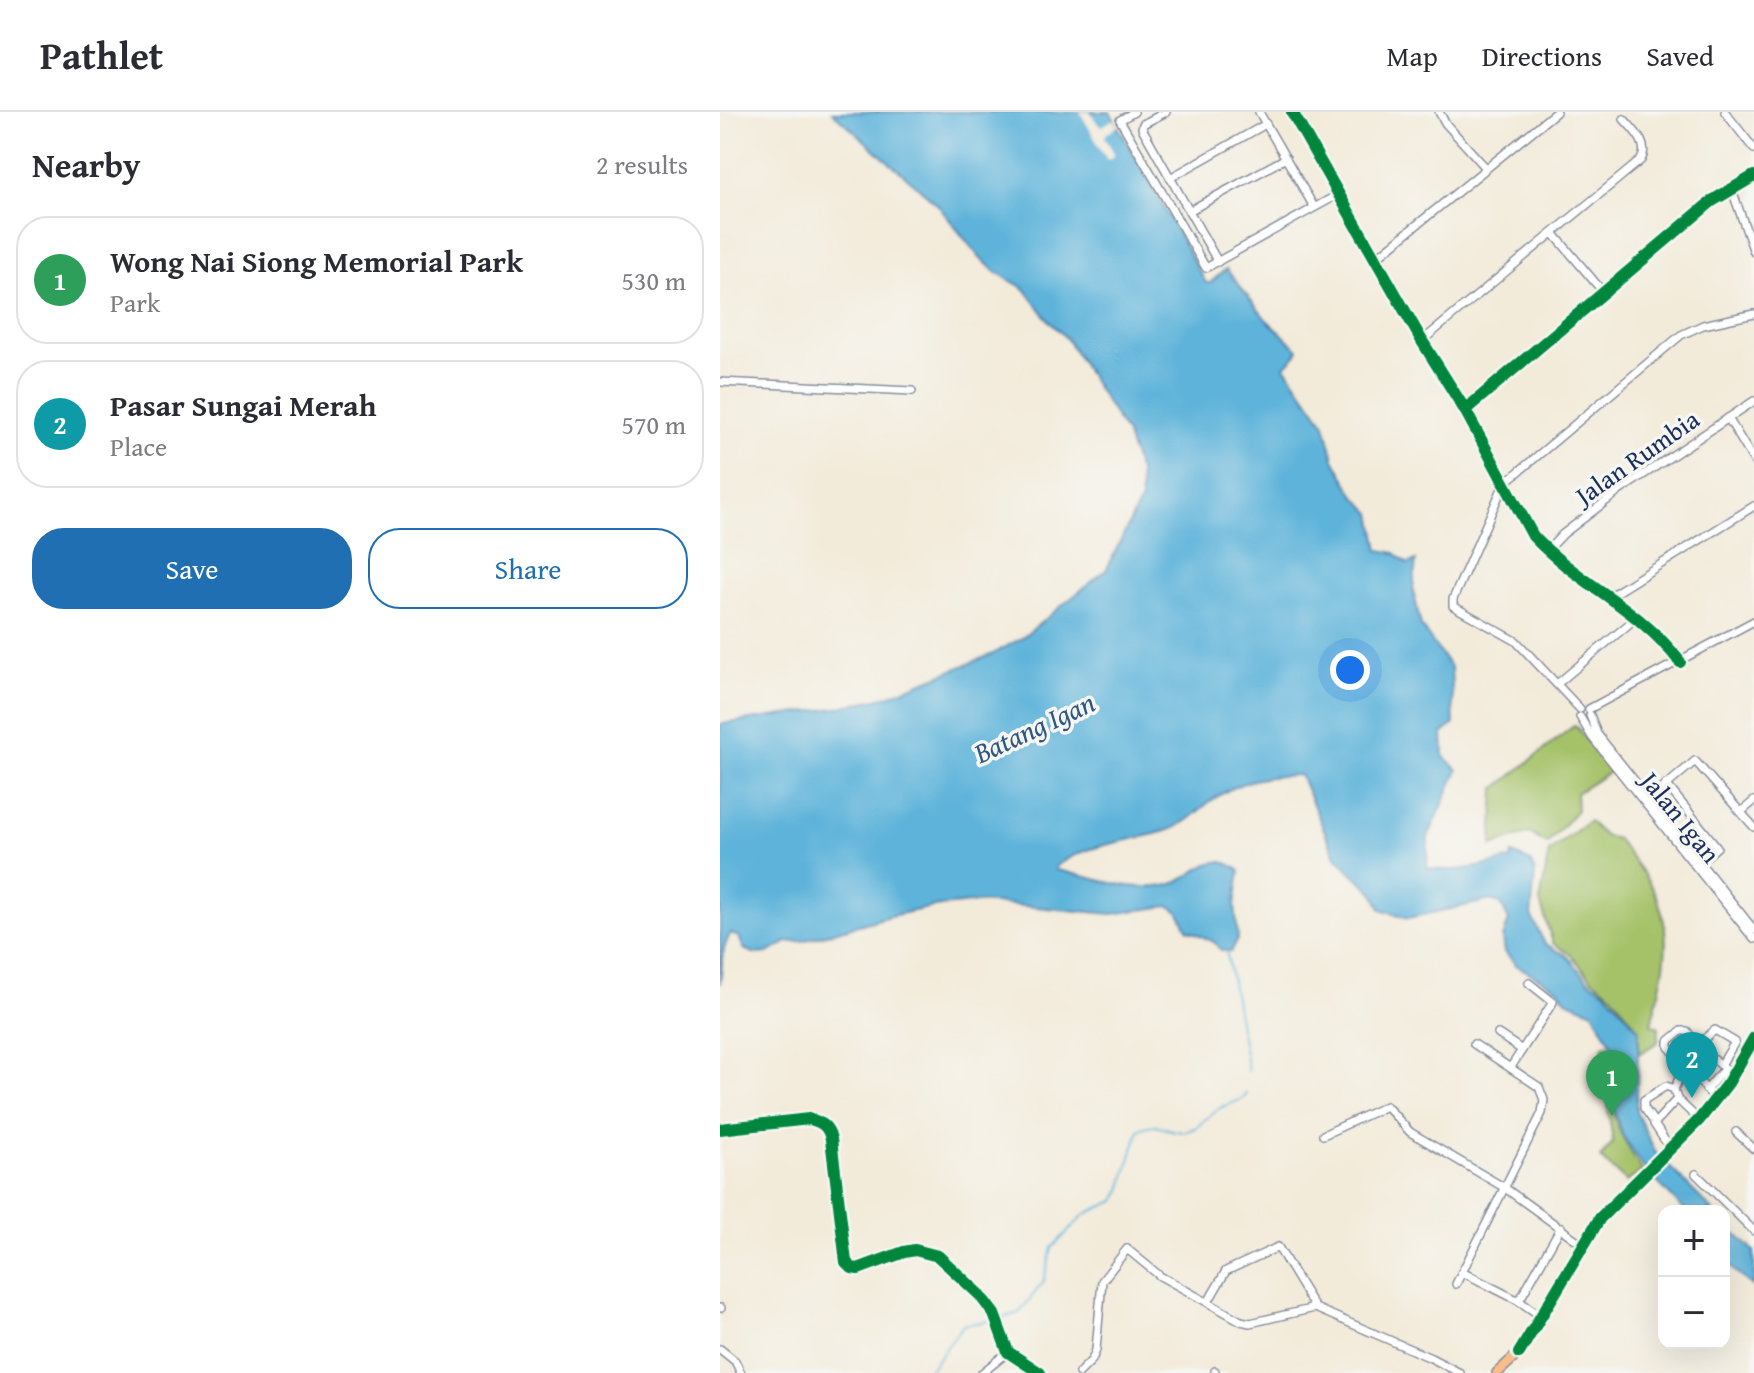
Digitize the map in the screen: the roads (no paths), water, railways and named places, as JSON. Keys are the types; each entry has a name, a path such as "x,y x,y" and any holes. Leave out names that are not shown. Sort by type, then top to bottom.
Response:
{"main road":[{"path":"1497,1373 1519,1353"},
{"path":"1509,1373 1519,1353"}],"street":[{"path":"1134,112 1120,120 1203,266 1208,268 1339,194"},
{"path":"1166,112 1143,124 1142,128 1218,262"},
{"path":"1259,112 1314,207"},
{"path":"1305,112 1294,115 1422,341 1465,410 1533,536 1547,551 1636,618 1680,662"},
{"path":"1439,112 1486,168"},
{"path":"1376,258 1556,112"},
{"path":"1725,112 1754,149"},
{"path":"1422,341 1641,160 1645,152 1643,144 1624,119"},
{"path":"1170,178 1266,124"},
{"path":"1189,211 1286,158"},
{"path":"1465,410 1712,201 1754,176"},
{"path":"1732,190 1754,252"},
{"path":"1554,234 1604,293"},
{"path":"1754,314 1703,325 1681,335 1504,484 1453,599 1453,606 1516,641 1585,713 1607,698 1754,621"},
{"path":"720,382 912,391"},
{"name":"Jalan Rumbia","path":"1547,551 1563,534 1622,489 1754,401"},
{"path":"1728,418 1754,461"},
{"path":"1610,596 1754,506"},
{"path":"1557,684 1636,618"},
{"name":"Jalan Igan","path":"1585,713 1597,734 1754,930"},
{"name":"Jalan Igan","path":"1585,713 1592,737 1754,939"},
{"path":"1649,800 1695,761 1754,827"},
{"path":"1666,784 1717,847 1699,863"},
{"path":"1741,812 1754,801"},
{"path":"1511,1067 1553,1002 1529,983"},
{"path":"1699,1120 1677,1099 1674,1089 1685,1066 1715,1030 1735,1042 1723,1067 1706,1090"},
{"path":"1715,1099 1669,1047 1669,1041 1684,1031 1733,1075"},
{"path":"1498,1034 1522,1050"},
{"path":"1519,1353 1582,1244 1608,1208 1699,1120 1753,1043"},
{"path":"1456,1284 1542,1113 1544,1100 1539,1087 1474,1044"},
{"path":"1671,1150 1644,1108 1644,1100 1666,1086 1674,1089"},
{"path":"1654,1122 1677,1099"},
{"path":"1323,1135 1386,1106 1410,1132 1505,1188 1582,1244"},
{"path":"720,1129 809,1119 821,1122 829,1130 831,1139 846,1262 858,1269 915,1250 938,1256 979,1294 994,1314 1008,1352 1040,1373"},
{"path":"1736,1132 1752,1143"},
{"path":"1696,1174 1754,1231"},
{"path":"1519,1301 1561,1227"},
{"path":"1208,1302 1226,1271 1278,1247 1315,1308 1460,1373"},
{"path":"1079,1373 1092,1360 1096,1350 1102,1281 1127,1249 1160,1276 1241,1321 1250,1323 1315,1308"},
{"path":"1462,1272 1541,1316"},
{"path":"720,1349 735,1361 741,1373"},
{"path":"982,1373 1008,1352"}],"water":[{"name":"Batang Igan","path":"832,112 1110,112 1206,283 1226,269 1266,319 1298,349 1285,366 1325,424 1334,459 1355,496 1372,513 1379,550 1395,553 1408,564 1416,560 1413,589 1421,626 1451,668 1454,724 1443,733 1444,757 1458,770 1428,837 1427,868 1469,868 1511,859 1512,854 1531,862 1535,873 1531,916 1545,944 1567,956 1588,980 1607,992 1639,1030 1636,1112 1656,1153 1707,1205 1679,1205 1644,1168 1623,1136 1614,1111 1619,1071 1616,1052 1593,1011 1566,1000 1558,989 1516,965 1505,952 1503,938 1509,920 1501,904 1492,900 1408,918 1381,909 1374,893 1336,857 1300,775 1262,778 1240,784 1219,795 1172,829 1096,847 1055,867 1056,870 1105,882 1160,887 1181,880 1213,862 1230,864 1240,871 1235,905 1238,938 1231,952 1221,950 1214,942 1187,929 1179,912 1169,906 1112,914 980,902 890,916 802,941 787,942 768,953 755,954 744,949 739,937 731,934 723,952 720,984 720,724 836,708 885,697 993,654 1022,638 1106,570 1141,500 1139,472 1126,434 1066,338 1025,289 996,272 980,258 936,203"},
{"path":"1730,1229 1754,1251 1754,1287 1731,1266"}],"waterway":[{"path":"1227,954 1248,1071"},
{"path":"999,1319 1019,1313 1044,1281 1052,1248 1085,1214 1115,1201 1139,1130 1151,1126 1180,1132 1191,1130 1218,1109 1246,1096 1246,1092"},
{"path":"927,1373 963,1325 993,1320"}],"place":[{"name":"Pasar Sungai Merah","path":"1692,1098"},
{"name":"Wong Nai Siong Memorial Park","path":"1612,1116"}]}
